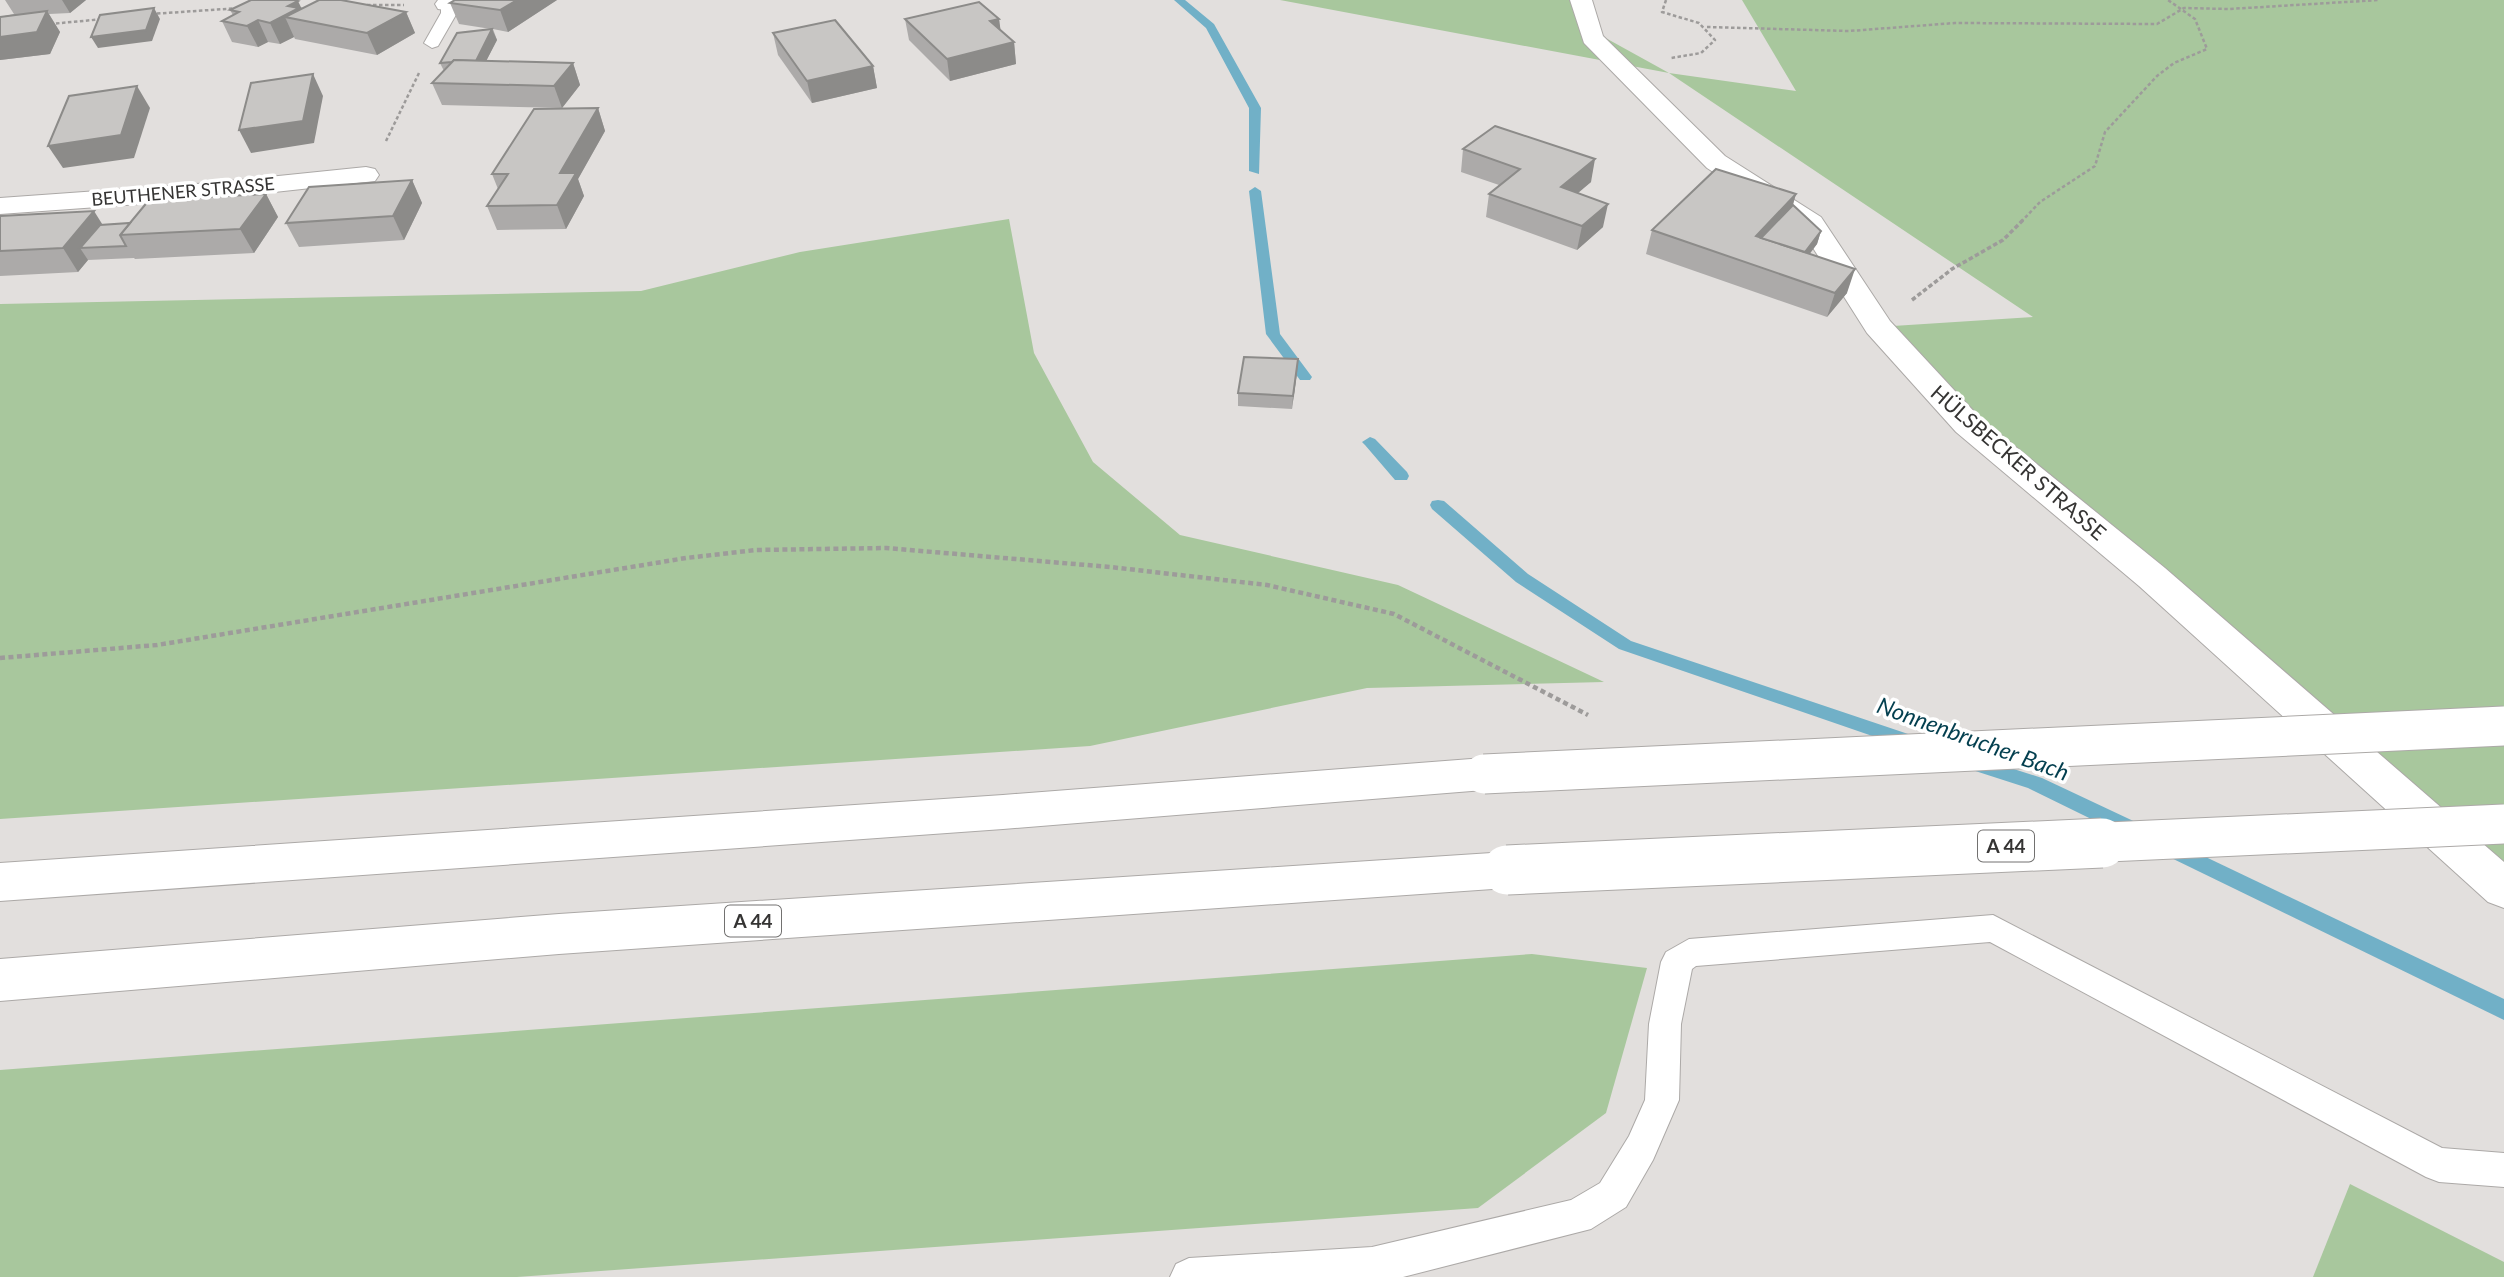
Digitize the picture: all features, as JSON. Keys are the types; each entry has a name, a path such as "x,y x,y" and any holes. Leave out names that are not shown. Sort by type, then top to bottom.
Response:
{"main road":[{"name":"HÜLSBECKER STRASSE","path":"1581,0 1591,38 1716,162 1811,223 1878,327 1930,387 1968,425 2152,577 2504,889"},
{"name":"BEUTHENER STRASSE","path":"0,206 211,191 366,175"},
{"path":"0,882 989,813 1484,774 2504,726"},
{"name":"A 44","path":"0,980 559,934 1507,870 2504,824"}],"lane":[{"path":"432,43 449,13 448,2"},
{"path":"1189,1277 1372,1266 1578,1216 1613,1195 1641,1148 1662,1100 1665,1024 1677,962 1689,953 1805,943 1993,928 2439,1165 2504,1170"}],"path":[{"path":"1666,0 1662,12 1689,17 1707,27 1849,32 1955,23 2157,24 2184,8 2229,9 2379,0"},
{"path":"1878,327 1952,269 2003,240 2040,202 2095,166 2105,132 2157,76 2174,63 2207,49 2204,27 2184,8 2168,0"},
{"path":"367,5 448,2"},
{"path":"139,15 247,8"},
{"path":"42,25 111,18"},
{"path":"1671,58 1700,53 1715,40 1707,27"},
{"path":"366,175 397,122 432,43"},
{"path":"0,658 157,645 686,558 756,550 886,548 1110,567"}],"green space":[{"path":"1280,0 1587,0 1602,36 1669,73"},
{"path":"1742,0 2504,0 2504,886 1973,418 1893,326 2033,317 1669,73 1796,91"},
{"path":"1009,219 1034,353 1093,462 1180,535 1398,585 1604,682 1367,688 1090,746 0,819 0,304 641,291 800,252"},
{"path":"1532,954 1647,968 1606,1113 1478,1208 517,1277 0,1277 0,1070"},
{"path":"2350,1184 2504,1262 2504,1277 2313,1277"}],"building":[{"path":"251,0 294,0 298,1 288,6 299,8 270,23 258,20 247,26 222,21 239,12 230,10"},
{"path":"319,0 341,0 406,12 367,33 285,17"},
{"path":"455,0 517,0 500,10 450,3"},
{"path":"979,2 999,19 990,21 1014,42 947,59 905,19"},
{"path":"154,8 146,30 91,37 100,15"},
{"path":"47,11 37,32 0,37 0,17"},
{"path":"835,20 873,66 807,81 773,33"},
{"path":"492,29 476,61 454,60 440,63 457,33"},
{"path":"454,60 573,63 554,86 432,83"},
{"path":"313,74 303,121 239,130 251,83"},
{"path":"137,86 121,135 48,146 69,96"},
{"path":"598,108 560,173 576,173 557,205 487,206 508,174 492,174 534,109"},
{"path":"1495,126 1595,159 1561,187 1608,204 1582,226 1489,194 1520,169 1463,149"},
{"path":"1716,169 1796,194 1756,236 1855,269 1835,293 1652,230"},
{"path":"412,180 393,216 286,223 309,187"},
{"path":"266,194 240,229 120,235 149,200"},
{"path":"1793,205 1821,231 1805,252 1761,238"},
{"path":"94,211 63,248 0,251 0,216"},
{"path":"130,223 120,235 126,246 80,248 100,225"},
{"path":"1244,357 1298,359 1293,396 1238,393"}],"waterway":[{"name":"Nonnenbrucher Bach","path":"1179,0 1210,26 1255,108 1255,171"},
{"name":"Nonnenbrucher Bach","path":"1255,191 1273,334 1305,377"},
{"name":"Nonnenbrucher Bach","path":"1370,442 1401,476"},
{"name":"Nonnenbrucher Bach","path":"1438,505 1522,578 1625,645 1913,743"},
{"name":"Nonnenbrucher Bach","path":"1973,763 2035,783 2137,832"},
{"name":"Nonnenbrucher Bach","path":"2168,847 2504,1010"}]}
